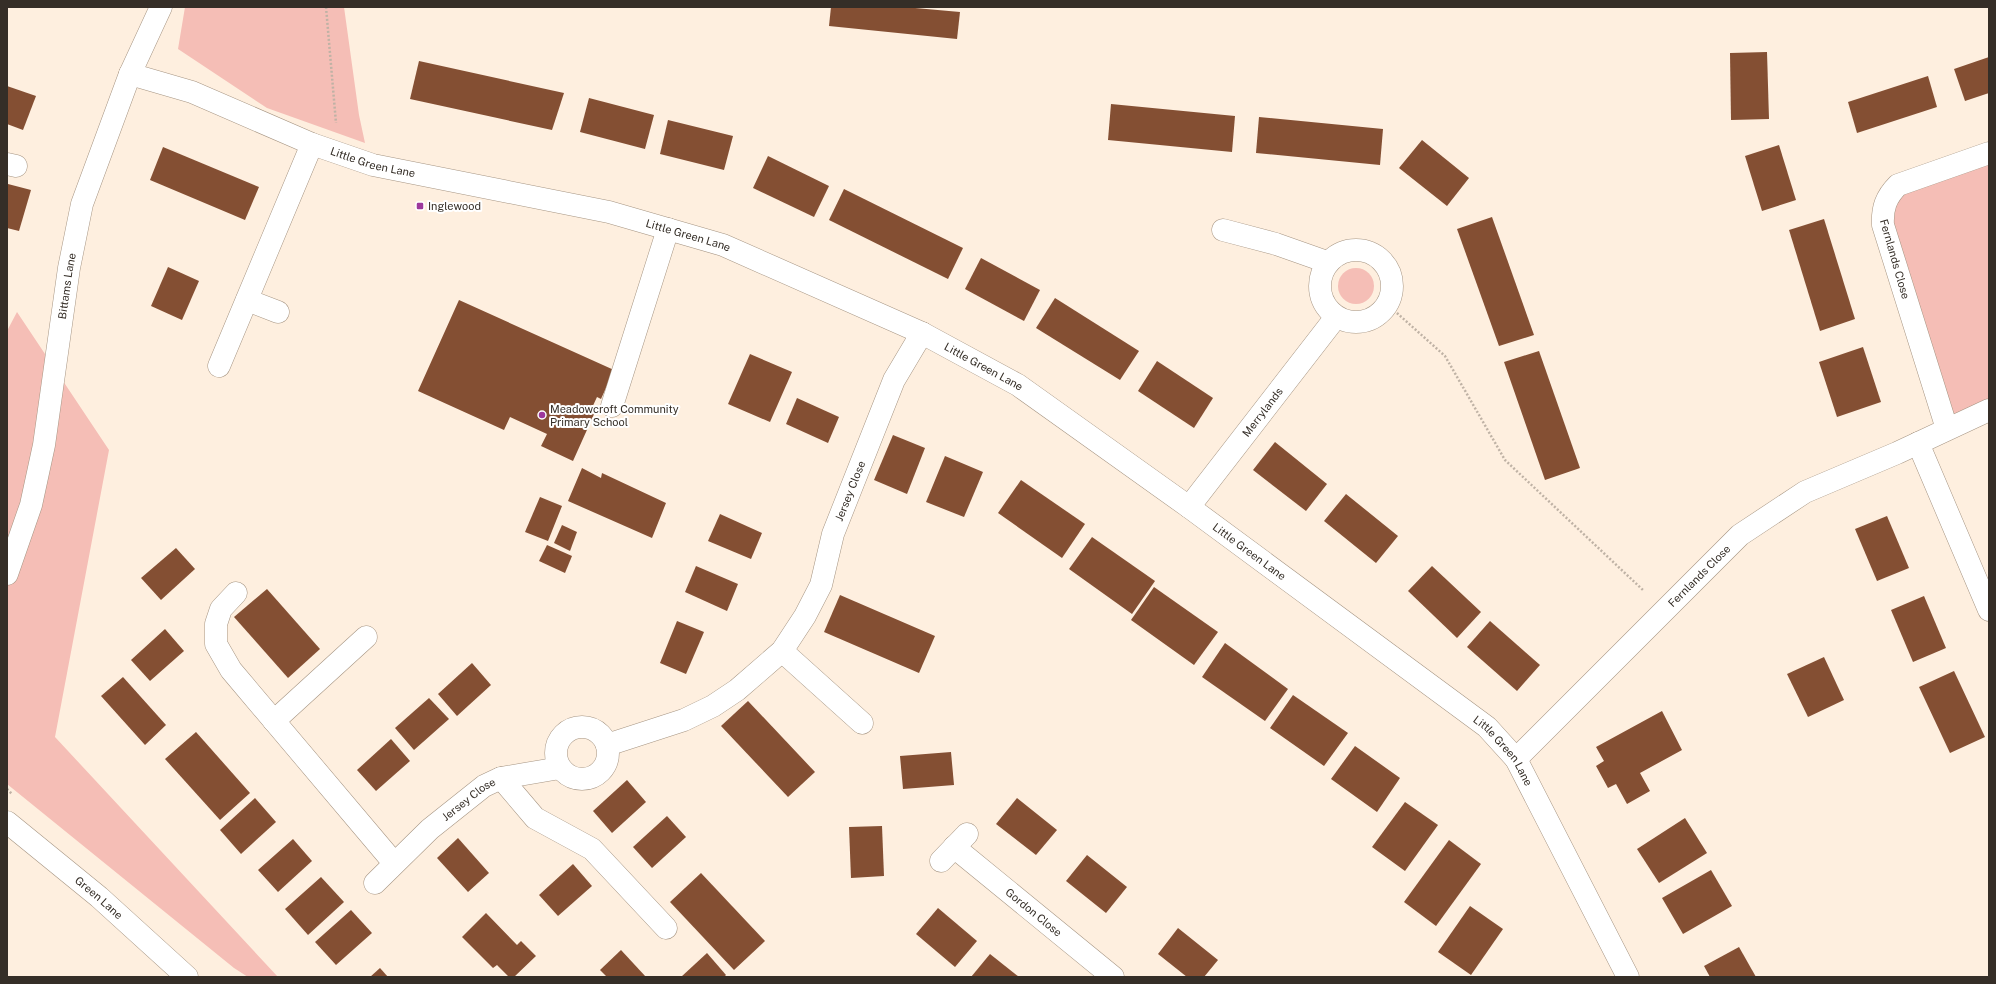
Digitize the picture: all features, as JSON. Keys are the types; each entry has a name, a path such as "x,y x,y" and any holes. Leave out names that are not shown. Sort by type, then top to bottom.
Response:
{"street":[{"name":"Bittams Lane","path":"7,574 31,505 42,452 56,369 69,268 82,204 130,74 161,7"},
{"name":"Little Green Lane","path":"130,74 192,92 312,144 372,165 609,212 724,245 922,333 1018,385 1190,507 1486,727 1516,759 1628,977"},
{"path":"219,366 312,144"},
{"name":"Fernlands Close","path":"1947,429 1883,225 1882,214 1884,204 1890,193 1898,184 1989,153"},
{"path":"612,406 668,229"},
{"path":"1223,230 1276,244 1327,262"},
{"path":"1358,249 1376,255 1391,272 1393,290 1388,305 1373,319 1356,323 1336,317 1322,302 1319,282 1327,262 1341,252 1358,249"},
{"path":"247,300 278,312"},
{"name":"Merrylands","path":"1190,507 1336,317"},
{"name":"Jersey Close","path":"607,745 684,720 713,706 737,690 782,651 805,616 821,585 832,534 894,380 922,333"},
{"name":"Fernlands Close","path":"1516,759 1740,535 1805,492 1918,443 1989,410"},
{"path":"1918,443 1989,610"},
{"path":"236,593 221,609 216,624 216,644 231,670 394,863"},
{"path":"274,721 366,637"},
{"path":"782,651 862,723"},
{"path":"576,728 589,728 600,734 607,745 608,757 603,769 594,777 582,779 569,776 560,768 556,756 557,743 565,733 576,728"},
{"name":"Jersey Close","path":"375,883 430,829 478,791 501,778 560,768"},
{"path":"501,778 534,818 592,849 666,928"},
{"name":"Green Lane","path":"7,822 99,897 187,977"},
{"name":"Gordon Close","path":"954,847 1113,977"}],"path":[{"path":"326,7 339,153"},
{"path":"1388,305 1445,356 1505,460 1665,610"}],"shaded area":[{"path":"185,7 344,7 359,115 365,143 267,108 178,49"},
{"path":"1989,153 1989,410 1947,429 1883,225 1895,197"},
{"path":"1359,268 1369,273 1373,279 1373,293 1369,299 1363,303 1353,304 1343,299 1339,293 1338,283 1343,273 1349,269"},
{"path":"17,312 109,450 55,737 278,977 248,977 234,968 7,784 7,331"}],"building":[{"path":"831,7 904,7 960,12 957,39 829,26"},
{"path":"1767,52 1769,119 1731,120 1730,53"},
{"path":"1989,57 1989,93 1965,101 1954,69"},
{"path":"419,61 564,93 552,130 410,99"},
{"path":"1928,76 1937,107 1857,133 1848,102"},
{"path":"7,86 36,96 23,130 7,124"},
{"path":"589,98 654,115 645,149 580,132"},
{"path":"1111,104 1235,116 1232,152 1108,140"},
{"path":"1259,117 1383,129 1380,165 1256,153"},
{"path":"668,120 733,136 724,170 660,154"},
{"path":"1422,140 1469,178 1447,206 1399,168"},
{"path":"1779,145 1796,200 1762,211 1745,156"},
{"path":"163,147 259,187 245,220 150,180"},
{"path":"768,156 829,186 814,217 753,188"},
{"path":"8,184 31,190 19,231 7,228"},
{"path":"844,189 963,248 948,279 829,220"},
{"path":"1492,217 1534,335 1499,346 1457,229"},
{"path":"1824,219 1855,319 1820,331 1789,230"},
{"path":"981,258 1040,290 1024,321 965,289"},
{"path":"168,267 199,281 182,320 151,306"},
{"path":"1055,298 1139,351 1120,380 1036,328"},
{"path":"459,300 614,370 601,399 597,397 591,410 595,412 573,461 541,446 547,434 510,417 504,430 418,391"},
{"path":"1863,347 1881,402 1837,417 1819,362"},
{"path":"1539,351 1580,468 1545,480 1504,362"},
{"path":"750,354 792,372 770,422 728,404"},
{"path":"1157,361 1213,398 1194,428 1138,391"},
{"path":"797,398 839,417 828,443 786,424"},
{"path":"893,435 925,448 907,494 874,480"},
{"path":"1275,442 1327,484 1306,511 1253,470"},
{"path":"945,456 983,472 964,517 926,502"},
{"path":"582,468 601,478 602,473 666,503 652,538 568,501"},
{"path":"1021,480 1085,524 1062,558 998,513"},
{"path":"1346,494 1398,536 1376,563 1324,521"},
{"path":"540,497 562,506 548,541 525,532"},
{"path":"720,514 762,533 751,559 708,541"},
{"path":"1887,516 1909,568 1877,581 1855,529"},
{"path":"562,525 577,532 570,551 554,543"},
{"path":"1092,537 1155,581 1132,614 1069,569"},
{"path":"547,545 572,556 565,573 539,561"},
{"path":"176,548 195,569 161,600 141,578"},
{"path":"696,566 738,584 727,611 685,592"},
{"path":"1432,566 1481,612 1457,638 1408,591"},
{"path":"1154,587 1218,632 1194,665 1131,620"},
{"path":"267,589 320,649 288,678 234,617"},
{"path":"840,595 935,636 919,673 824,632"},
{"path":"1924,596 1946,648 1913,662 1891,610"},
{"path":"677,621 704,632 686,674 660,663"},
{"path":"1490,621 1540,665 1517,691 1467,647"},
{"path":"165,629 184,651 150,681 131,660"},
{"path":"1225,643 1288,689 1265,721 1202,677"},
{"path":"1824,657 1844,700 1808,717 1787,674"},
{"path":"472,663 491,685 457,716 438,694"},
{"path":"1954,671 1985,737 1950,753 1919,687"},
{"path":"123,677 166,725 145,745 101,696"},
{"path":"1293,695 1348,733 1324,766 1270,728"},
{"path":"429,698 449,719 414,750 395,728"},
{"path":"748,701 815,772 788,797 721,726"},
{"path":"1662,711 1682,750 1640,773 1650,791 1627,804 1616,784 1608,788 1596,766 1604,761 1596,747"},
{"path":"196,732 250,793 220,820 165,759"},
{"path":"391,739 410,761 376,791 357,770"},
{"path":"1355,746 1400,778 1377,812 1331,779"},
{"path":"951,752 954,785 903,789 900,756"},
{"path":"627,780 646,802 612,833 593,811"},
{"path":"255,798 276,822 241,854 220,830"},
{"path":"1017,798 1057,830 1036,855 996,824"},
{"path":"1405,802 1438,825 1405,871 1372,847"},
{"path":"667,816 686,837 652,868 633,847"},
{"path":"1685,818 1707,853 1659,883 1637,849"},
{"path":"882,826 884,876 851,878 849,827"},
{"path":"458,838 489,873 468,892 437,858"},
{"path":"293,839 312,861 278,892 258,870"},
{"path":"1449,840 1481,864 1436,926 1404,902"},
{"path":"1087,855 1127,887 1106,913 1066,881"},
{"path":"573,864 592,886 558,916 539,895"},
{"path":"1711,870 1732,906 1683,934 1662,898"},
{"path":"701,873 765,941 734,970 670,902"},
{"path":"321,877 344,902 308,935 285,909"},
{"path":"1470,906 1503,929 1471,975 1438,952"},
{"path":"938,908 977,941 955,967 916,934"},
{"path":"351,910 372,933 336,965 315,942"},
{"path":"486,913 517,945 521,941 536,956 514,977 509,977 497,965 493,968 462,937"},
{"path":"1178,928 1218,960 1204,977 1187,977 1158,954"},
{"path":"1739,947 1756,977 1710,977 1704,966"},
{"path":"621,950 646,977 607,977 600,970"},
{"path":"707,953 726,975 724,977 681,977"},
{"path":"990,954 1019,977 971,977"},
{"path":"380,968 388,977 370,977"}],"place":[{"name":"Inglewood","path":"420,206"},
{"name":"Meadowcroft Community Primary School","path":"542,415"}]}
